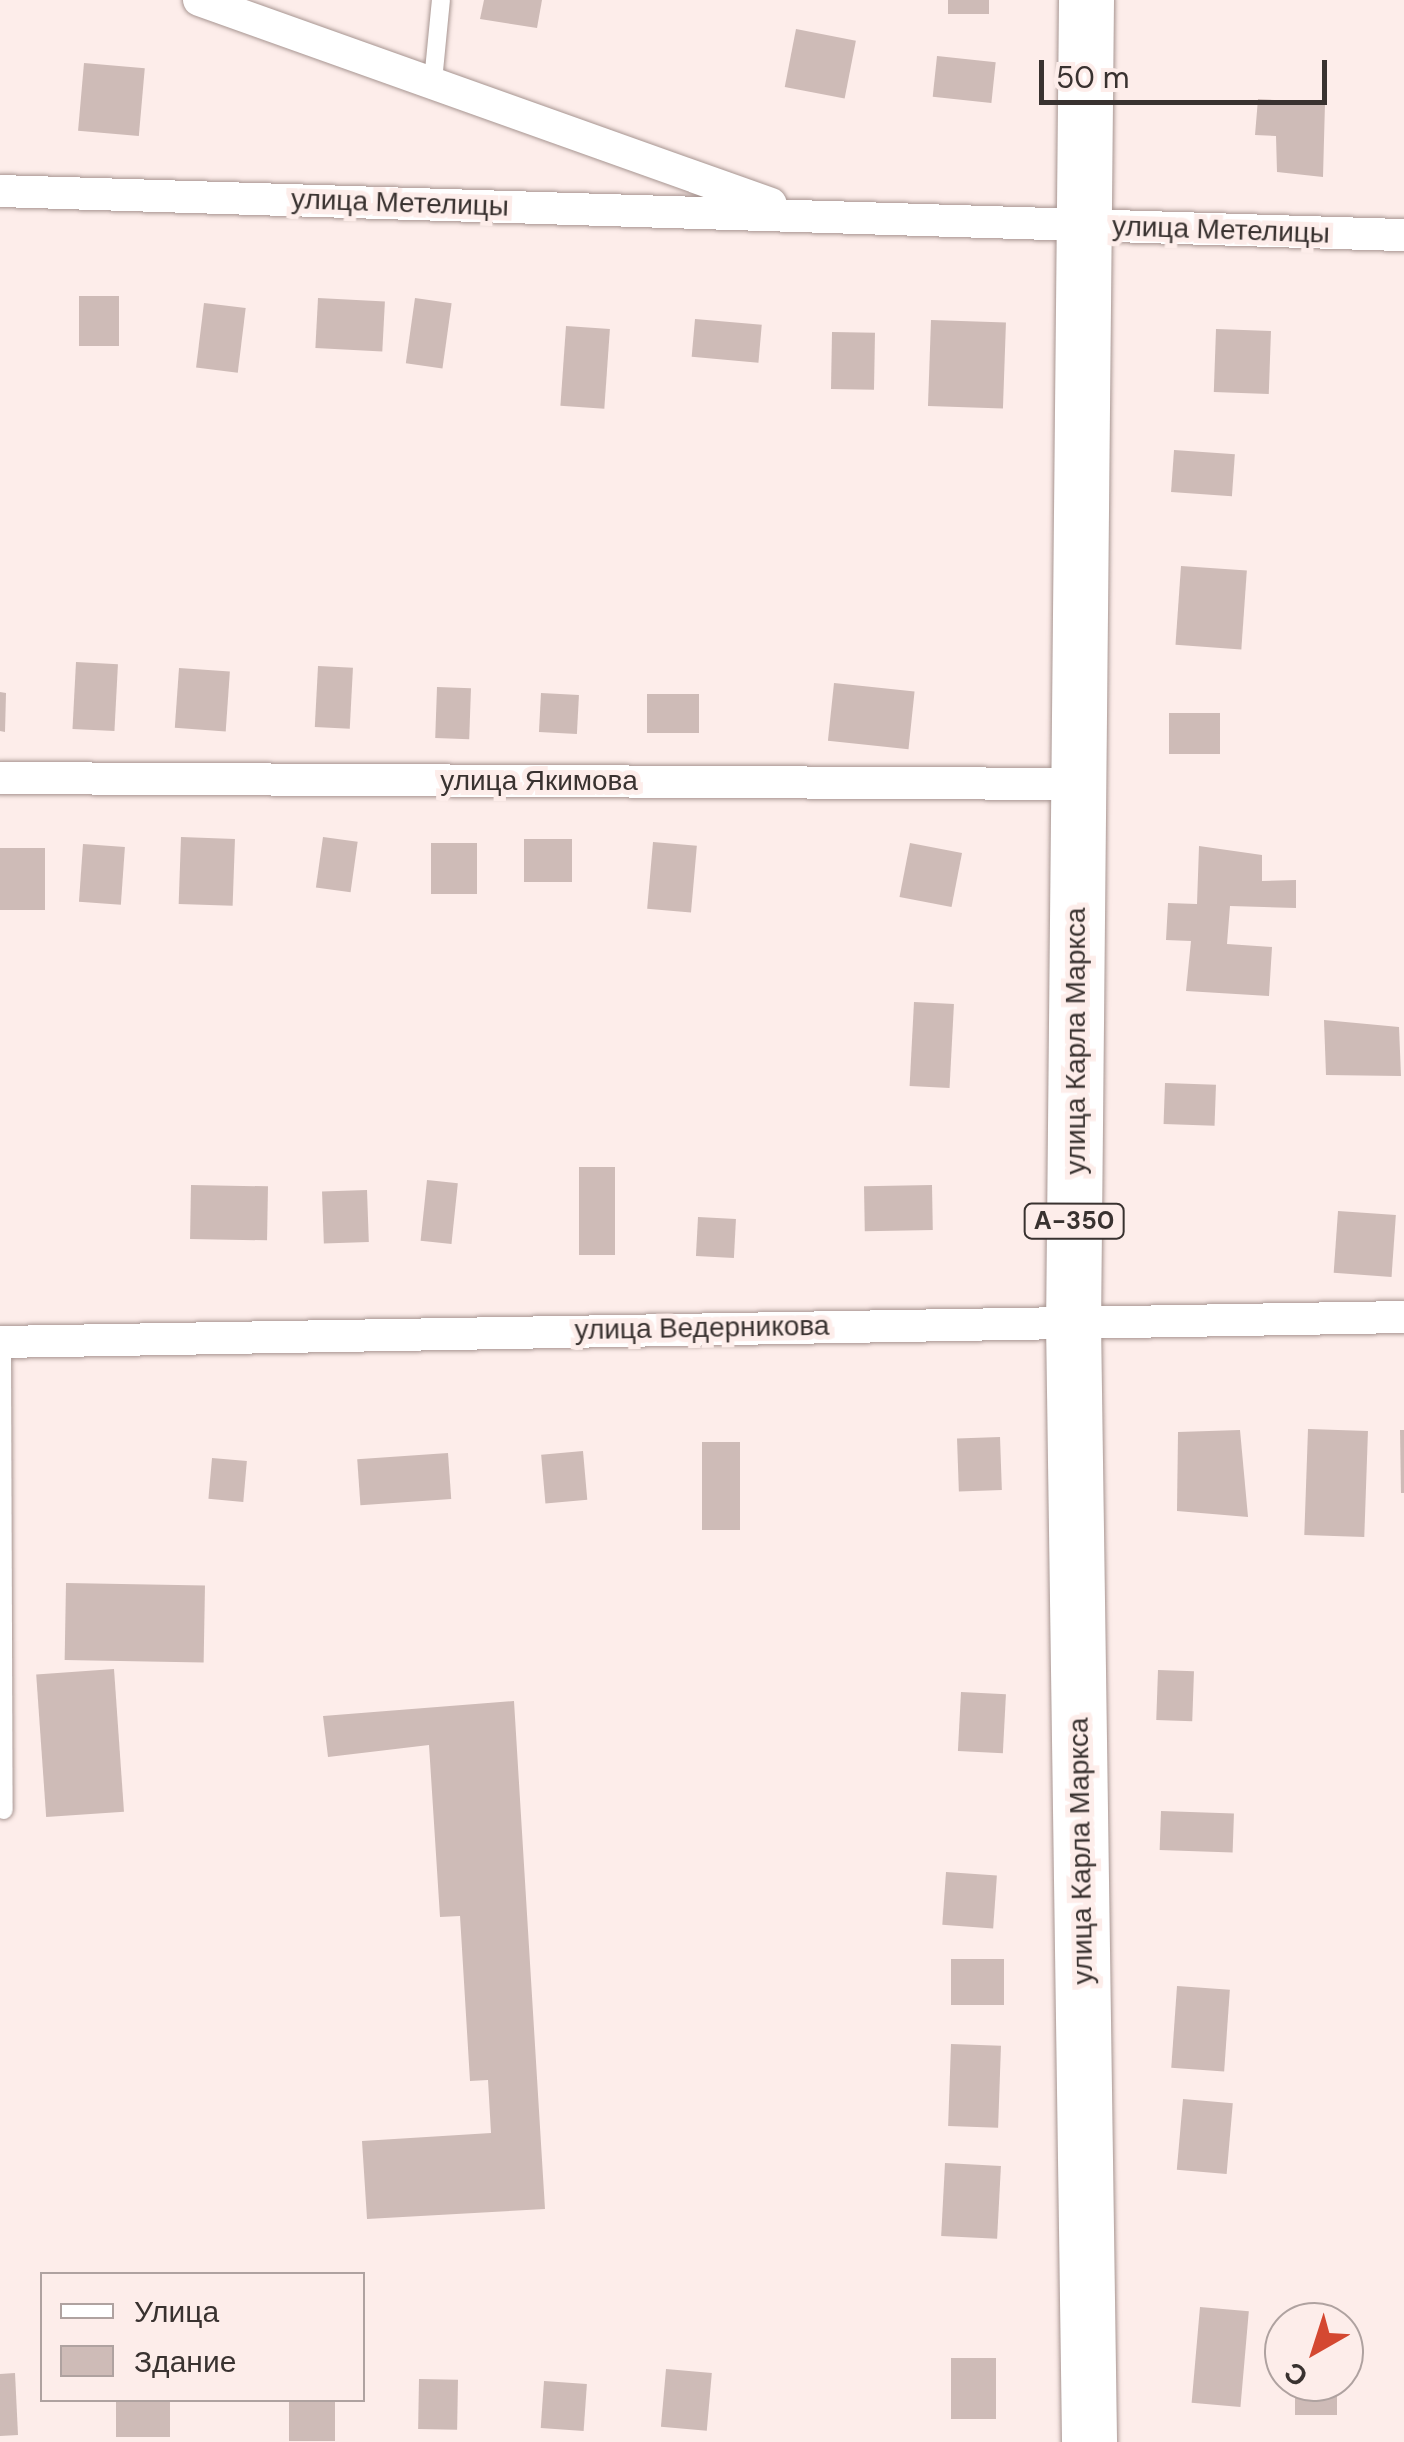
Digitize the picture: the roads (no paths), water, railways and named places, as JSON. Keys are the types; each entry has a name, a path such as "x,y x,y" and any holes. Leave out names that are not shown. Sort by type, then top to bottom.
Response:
{"highway":[{"name":"улица Карла Маркса","path":"1086,0 1073,1321 1088,2442"}],"street":[{"name":"улица Метелицы","path":"199,0 799,214"},
{"name":"улица Метелицы","path":"0,191 1404,234"},
{"name":"улица Якимова","path":"0,778 1078,784"},
{"name":"улица Ведерникова","path":"1,1342 1404,1317"}],"lane":[{"path":"433,81 441,0"},
{"path":"1,1342 4,1810"}]}
